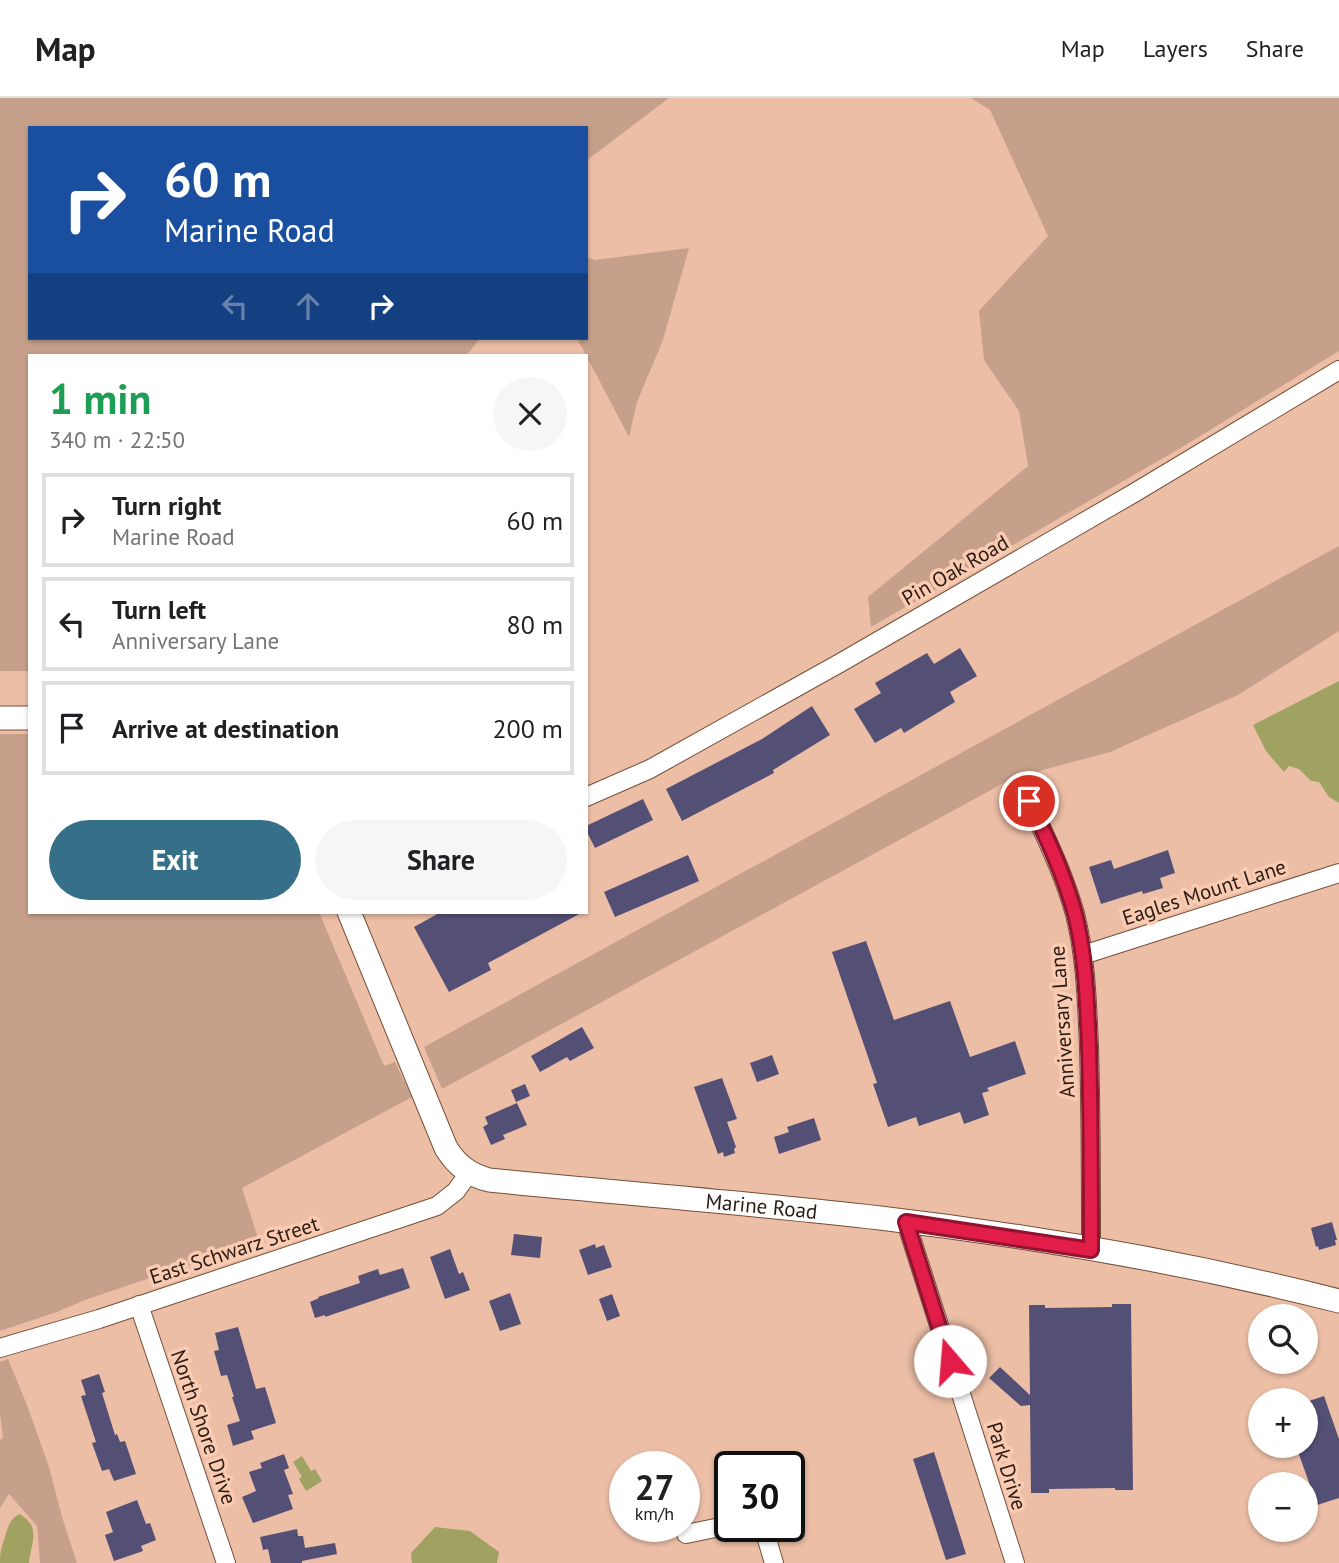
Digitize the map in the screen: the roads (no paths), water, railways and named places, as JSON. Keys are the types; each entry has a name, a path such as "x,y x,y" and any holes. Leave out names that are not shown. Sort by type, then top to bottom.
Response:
{"main road":[{"path":"0,718 28,718"},
{"path":"350,914 440,1135 453,1160 469,1173"},
{"name":"Marine Road","path":"469,1173 489,1180 906,1222 1091,1250 1194,1269 1339,1301"}],"street":[{"name":"Pin Oak Road","path":"588,796 650,769 852,656 1134,493 1339,370"},
{"name":"Anniversary Lane","path":"1029,801 1065,881 1076,917 1083,955 1087,986 1090,1096 1091,1250"},
{"name":"Eagles Mount Lane","path":"1083,955 1339,873"},
{"name":"East Schwarz Street","path":"0,1348 437,1206 456,1191 469,1173"},
{"name":"Park Drive","path":"906,1222 1015,1563"},
{"name":"North Shore Drive","path":"139,1305 226,1563"},
{"path":"768,1542 774,1563"}]}
